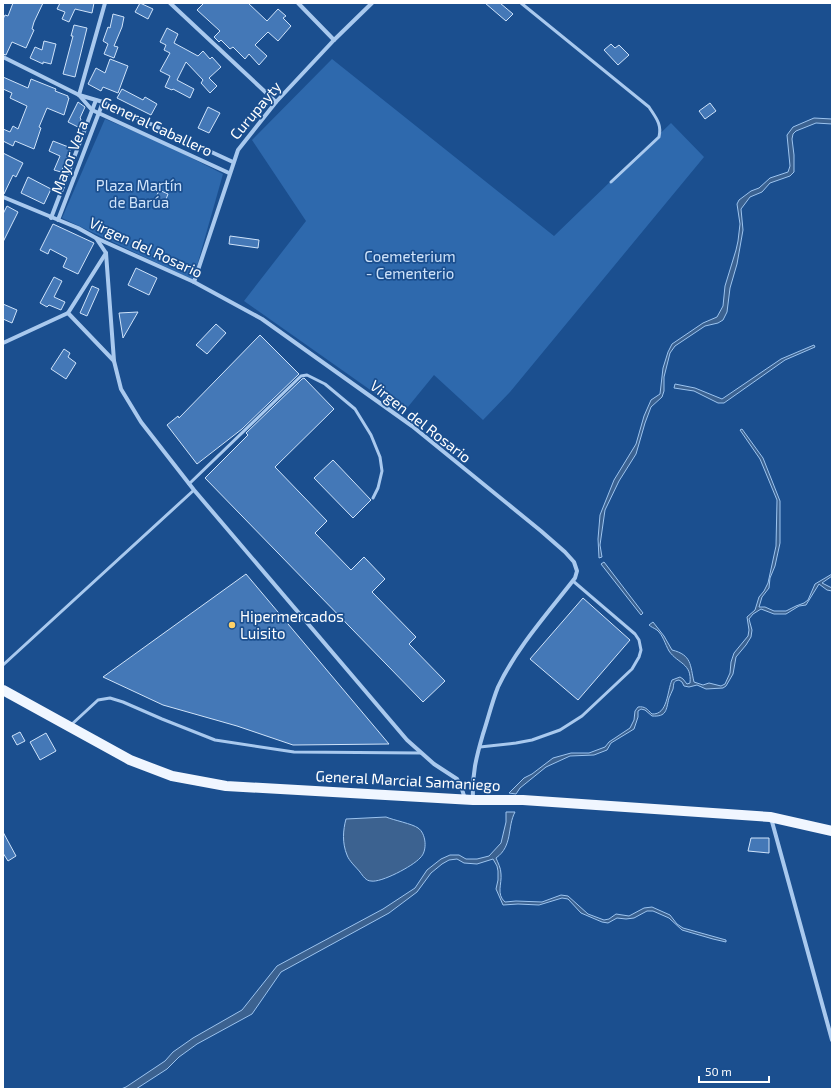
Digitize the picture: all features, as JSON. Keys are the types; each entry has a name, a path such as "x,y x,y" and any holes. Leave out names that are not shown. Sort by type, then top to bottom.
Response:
{"main road":[{"name":"General Marcial Samaniego","path":"3,690 130,760 179,778 226,786 469,800 523,800 770,818 832,831"}],"street":[{"path":"79,95 105,3"},
{"path":"170,3 276,102"},
{"path":"298,3 334,40"},
{"name":"Curupayty","path":"194,282 229,173 238,150 276,102 334,40 372,3"},
{"name":"General Caballero","path":"3,57 79,95 103,102 233,162"},
{"name":"General Caballero","path":"79,95 92,110 229,173"},
{"name":"Mayor Vera","path":"51,218 96,100"},
{"name":"Mayor Vera","path":"58,220 103,102"},
{"name":"Virgen del Rosario","path":"3,197 78,228 96,238 194,282 262,319 412,426 565,552 574,562 576,567 577,574 573,581"},
{"path":"96,238 106,253 114,361 121,388 141,422 194,490 407,740 434,764 457,779 469,800"},
{"path":"3,343 68,313 106,253"},
{"path":"68,313 114,361"},
{"path":"469,800 472,779 480,747 498,689 510,664 528,638 573,581"},
{"path":"770,818 832,1040"}],"lane":[{"path":"521,3 649,107 658,120 661,129 659,137 611,182"},
{"path":"189,484 301,376 307,375 325,384 355,409 371,435 380,457 382,471 381,481 373,498"},
{"path":"3,665 194,490"},
{"path":"480,747 532,740 560,730 582,716 632,669 639,657 641,650 639,640 635,634 573,581"},
{"path":"70,726 98,700 110,698 215,740 294,752 422,753"}],"green space":[{"name":"Coemeterium - Cementerio","path":"332,59 554,236 671,123 704,157 510,392 483,420 434,375 403,413 244,301 306,221 252,140"},
{"name":"Plaza Martín de Barúa","path":"105,119 164,144 223,174 193,280 62,218"}],"shaded area":[{"path":"814,118 832,119 832,124 816,123 796,131 793,134 792,139 794,172 790,176 770,183 762,192 750,197 741,209 743,230 737,264 730,288 727,312 723,320 718,323 705,326 675,346 670,353 664,377 664,391 662,397 651,407 636,454 619,481 605,510 600,545 602,557 599,558 598,539 600,515 614,480 636,444 644,416 651,400 660,394 663,368 668,352 672,344 703,323 717,317 723,306 725,286 738,241 740,224 737,204 739,200 751,191 759,188 770,178 788,172 790,166 787,135 793,127"},
{"path":"814,345 815,347 785,360 724,403 718,403 694,391 674,388 675,384 695,388 722,399 781,359"},
{"path":"742,429 763,458 780,501 780,543 775,566 770,578 769,588 762,597 759,607 765,607 774,611 786,611 804,603 808,600 815,584 832,574 832,576 822,583 832,588 832,591 827,590 819,584 806,605 799,606 786,614 774,614 761,609 753,614 749,619 752,630 751,637 736,657 733,674 726,686 723,688 706,689 697,685 689,687 684,686 679,680 676,681 663,714 652,716 645,710 641,709 638,711 638,717 634,729 611,743 607,750 594,755 570,756 546,767 520,788 516,794 509,793 524,778 532,774 553,758 571,753 589,753 605,747 609,742 630,728 634,720 635,711 638,707 644,707 652,714 661,711 666,702 672,680 680,677 687,684 690,683 689,671 684,664 669,651 659,632 649,625 653,622 664,636 672,650 679,652 687,658 691,666 694,682 703,685 709,683 721,686 725,684 730,673 734,653 748,636 749,630 747,617 755,610 759,597 768,583 776,546 777,500 760,459 740,430"},
{"path":"604,562 643,613 641,615 601,564"},
{"path":"506,812 515,812 505,848 496,858 501,872 500,892 502,899 505,902 542,902 561,895 568,896 588,914 604,920 609,919 616,914 629,916 644,908 652,907 670,915 677,924 683,928 726,940 726,942 682,930 669,918 653,911 647,911 634,918 617,918 608,923 581,913 568,899 562,898 539,905 503,905 496,889 498,871 493,859 477,864 464,863 457,859 449,860 431,873 417,892 389,913 281,972 252,1014 197,1044 179,1057 167,1069 136,1089 121,1089 165,1061 173,1052 193,1038 242,1010 277,966 383,909 415,888 427,870 441,859 450,855 459,855 466,859 477,859 489,856 501,843 506,822"},
{"path":"386,817 412,825 421,830 425,842 423,855 404,869 389,877 376,881 369,881 363,877 347,855 344,846 344,828 346,819"}],"building":[{"path":"13,3 43,3 34,22 32,29 34,30 26,48 12,42 6,55 3,54 3,19 5,15 8,16"},
{"path":"60,3 94,3 92,13 75,9 69,22 62,19 65,12 57,9"},
{"path":"140,3 153,9 148,19 135,12"},
{"path":"204,3 248,3 267,21 278,9 286,16 283,18 291,26 278,41 268,32 255,45 267,56 259,65 249,54 245,59 233,47 230,49 221,40 219,42 214,37 220,31 197,10"},
{"path":"485,3 500,3 513,14 506,21"},
{"path":"113,14 124,17 122,27 114,46 118,47 114,58 104,54 108,44 103,41 108,27 110,28"},
{"path":"74,25 87,28 75,77 63,74 73,36 71,36"},
{"path":"167,28 178,34 174,43 198,56 203,51 210,59 212,57 221,67 209,78 217,86 210,93 201,83 203,80 186,62 177,80 194,89 190,98 173,89 172,90 165,87 170,76 160,71 170,53 164,50 166,45 160,42"},
{"path":"44,41 56,44 51,64 43,62 43,64 30,58 35,47 42,50"},
{"path":"611,44 615,48 619,45 629,55 618,65 604,50"},
{"path":"110,59 128,66 118,93 103,87 101,91 88,84 96,68 105,73"},
{"path":"3,77 28,88 31,79 56,89 55,91 68,96 69,98 64,115 47,108 39,127 41,128 34,149 15,141 13,146 3,141 3,129 10,132 13,126 18,129 27,106 10,98 12,93 3,89"},
{"path":"122,89 143,100 145,97 157,104 151,115 117,98"},
{"path":"78,102 85,107 78,127 68,122"},
{"path":"710,103 716,111 705,119 699,111"},
{"path":"208,107 220,113 209,133 198,128"},
{"path":"53,141 71,148 61,172 54,170 60,156 49,151"},
{"path":"3,153 23,163 16,177 13,175 4,194 3,194"},
{"path":"28,177 51,189 44,204 21,193"},
{"path":"159,190 168,194 163,207 154,203"},
{"path":"7,206 18,212 3,242 3,214"},
{"path":"53,224 94,243 78,274 63,267 67,258 50,249 48,254 40,250"},
{"path":"230,236 259,240 258,248 229,244"},
{"path":"136,268 157,278 149,295 128,285"},
{"path":"54,277 62,281 54,297 65,302 61,310 49,305 47,307 40,303"},
{"path":"92,286 99,289 87,316 80,313"},
{"path":"3,304 17,310 12,323 3,319"},
{"path":"138,312 123,338 119,313"},
{"path":"216,324 226,333 207,354 196,345"},
{"path":"260,335 299,374 242,429 197,464 167,425 178,416 179,418"},
{"path":"64,349 70,353 68,357 76,363 66,379 51,369"},
{"path":"304,378 334,409 275,467 327,521 315,533 351,570 364,557 385,579 372,592 416,637 409,644 445,681 423,702 205,478 248,435 246,433"},
{"path":"333,460 371,500 353,518 314,478"},
{"name":"Hipermercados Luisito","path":"246,574 389,744 293,745 237,726 163,705 103,677"},
{"path":"583,598 630,640 578,700 530,659"},
{"path":"20,732 25,741 17,745 12,736"},
{"path":"46,733 56,751 40,760 30,742"},
{"path":"3,832 16,856 8,861 3,853"},
{"path":"751,838 769,838 769,853 748,851"}],"place":[{"name":"Hipermercados Luisito","path":"232,625"}]}
